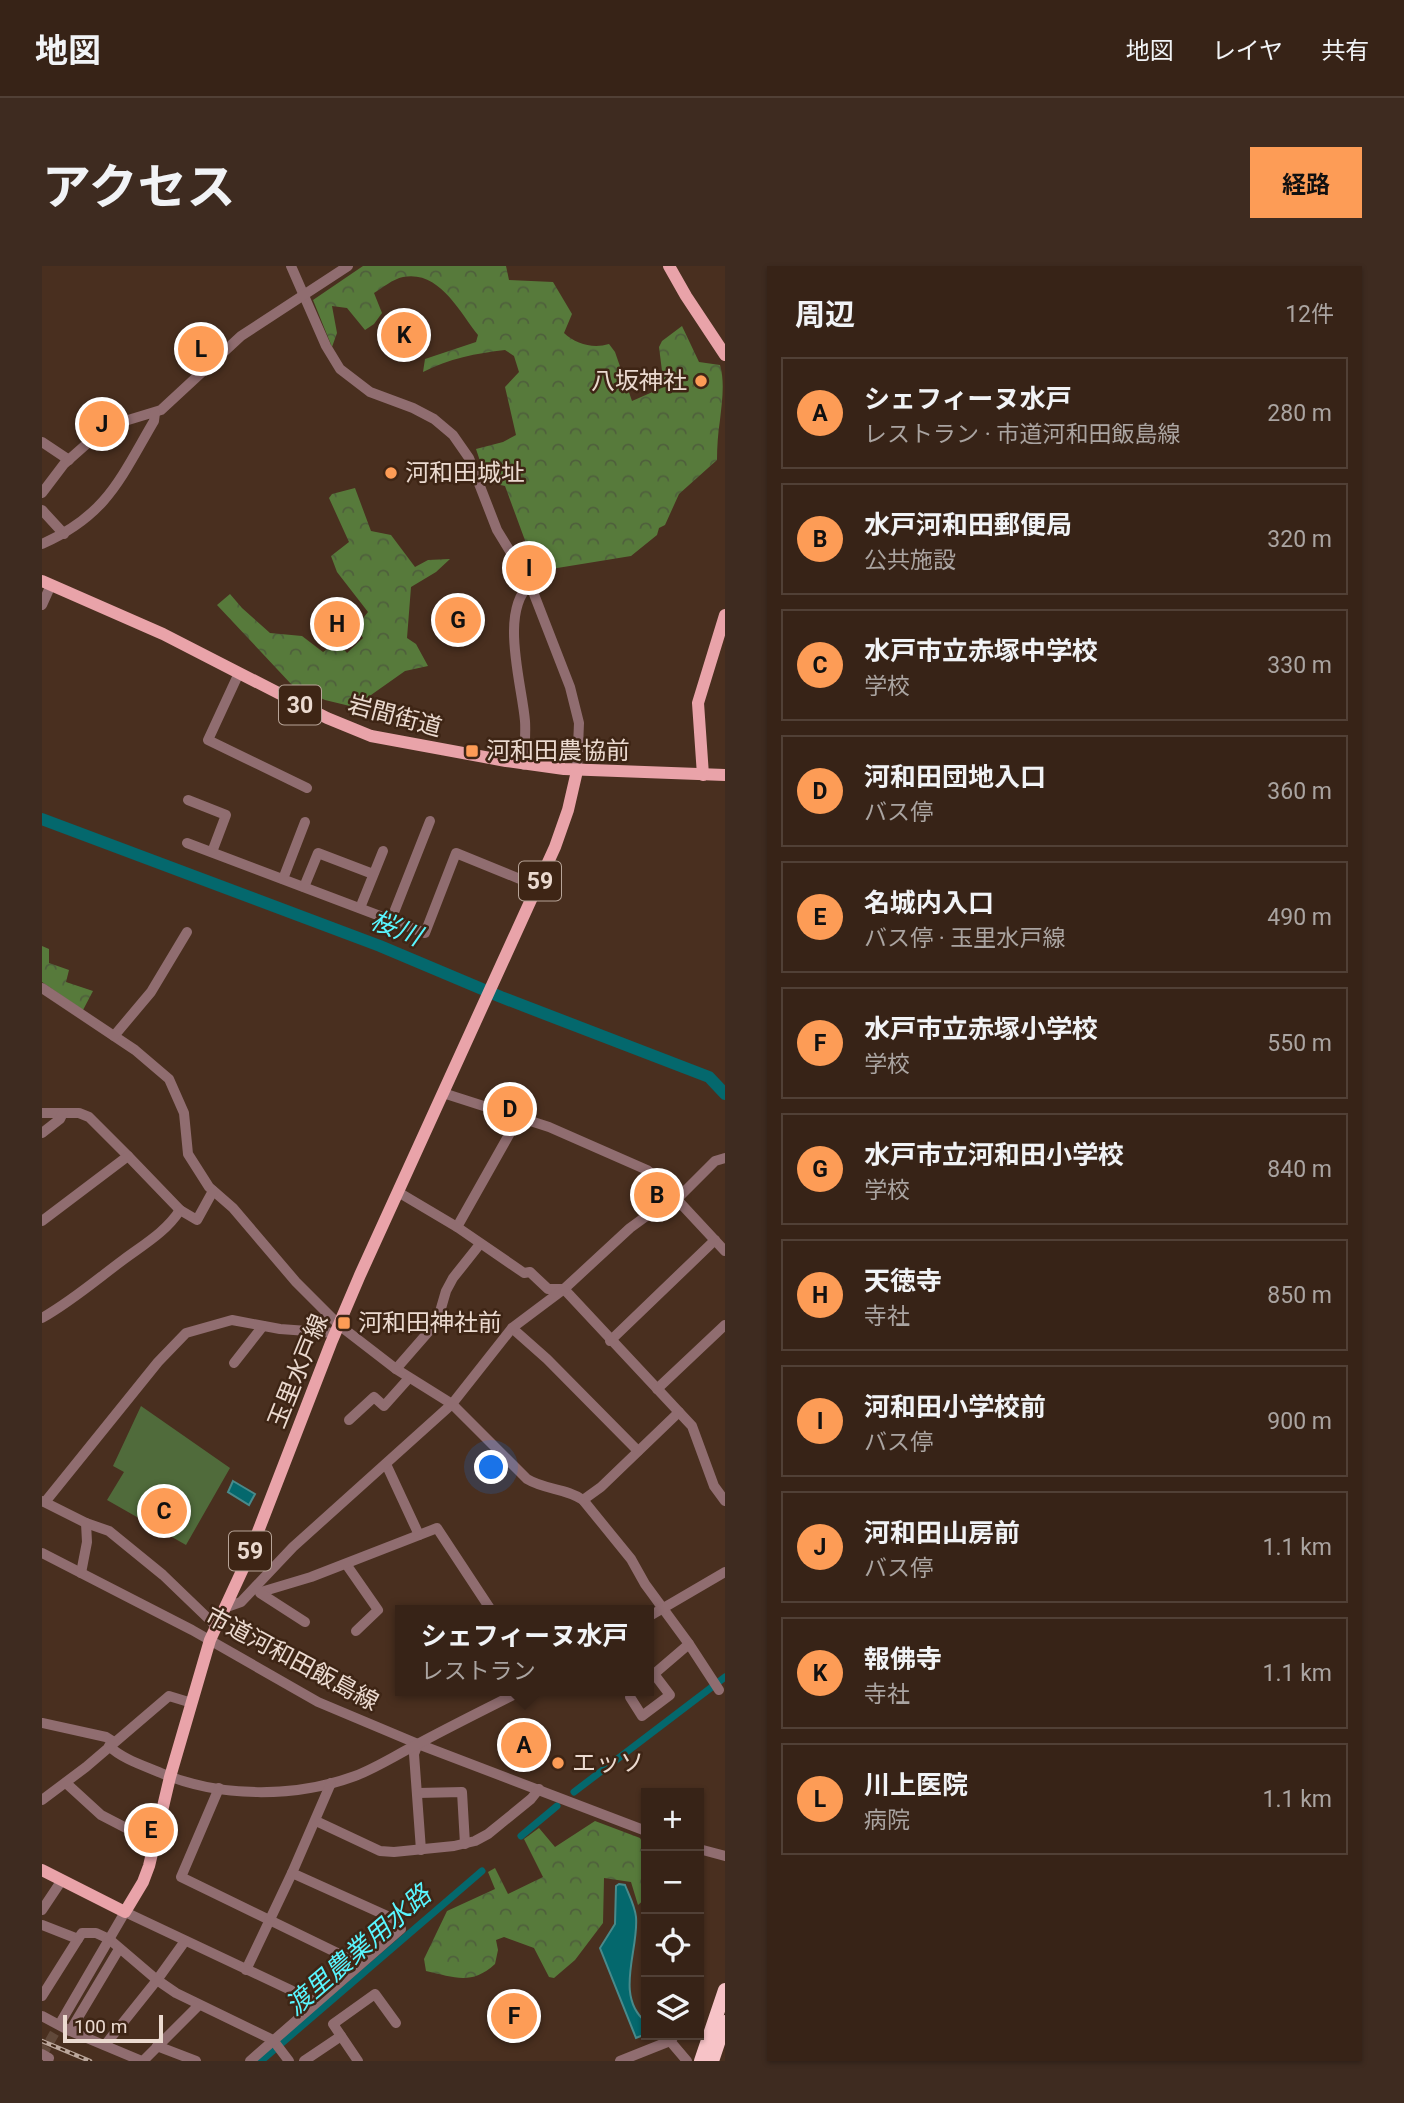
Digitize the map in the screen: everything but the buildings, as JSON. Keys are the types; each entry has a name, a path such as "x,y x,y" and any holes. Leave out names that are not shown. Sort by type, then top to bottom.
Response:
{"highway":[{"path":"701,2061 725,1990"},
{"path":"712,2061 725,2022"}],"main road":[{"path":"669,266 725,355"},
{"name":"岩間街道","path":"47,583 134,621 361,733 382,739 524,765 577,771 725,775"},
{"path":"703,775 698,703 725,615"},
{"name":"玉里水戸線","path":"125,1912 143,1882 210,1640 247,1560 337,1329 561,831 577,771"},
{"path":"42,1870 125,1912"}],"street":[{"path":"291,266 326,346 340,369 370,392 413,408 443,425 462,446 473,465 497,530 530,584 576,705 580,730 577,771"},
{"path":"42,493 69,460 105,430 166,407 209,363 241,336 348,266"},
{"path":"42,544 86,520 106,499 154,421 156,413"},
{"path":"42,442 69,460"},
{"path":"42,510 64,534"},
{"path":"42,605 47,583"},
{"path":"524,765 525,723 514,623 518,600 522,591 530,584"},
{"path":"239,673 208,740 307,788"},
{"path":"188,800 226,815 212,852"},
{"path":"391,920 430,821"},
{"path":"283,879 305,822"},
{"path":"187,843 425,933 456,853 537,886"},
{"path":"360,908 383,851"},
{"path":"304,887 318,853 373,874"},
{"path":"114,1036 151,992 187,932"},
{"path":"42,988 148,1060 169,1079 184,1113 188,1154 213,1191 233,1208 337,1329 452,1404 527,1479 539,1486 574,1494 583,1500 631,1559 716,1686"},
{"path":"443,1093 549,1127 641,1167 676,1197 725,1251"},
{"path":"42,1113 79,1113 89,1117 180,1209 197,1220 213,1191"},
{"path":"42,1133 64,1113"},
{"path":"457,1227 519,1117"},
{"path":"42,1221 128,1156"},
{"path":"240,1602 293,1547 452,1404 512,1328 564,1289 630,1228 676,1197 715,1161 725,1158"},
{"path":"398,1192 457,1227 524,1273 530,1272 548,1289 564,1289 692,1426 714,1486 725,1501"},
{"path":"42,1318 70,1302 152,1240 180,1209"},
{"path":"610,1341 715,1240"},
{"path":"396,1369 437,1322 453,1278 480,1244"},
{"path":"44,1502 186,1333 232,1320 280,1329 337,1329"},
{"path":"657,1390 725,1325"},
{"path":"234,1363 263,1326"},
{"path":"512,1328 547,1359 638,1451"},
{"path":"349,1420 374,1397 384,1406 410,1378"},
{"path":"583,1500 601,1487 679,1412"},
{"path":"386,1464 418,1535"},
{"path":"42,1492 44,1502"},
{"path":"44,1502 108,1531 133,1549 216,1626"},
{"path":"81,1573 87,1550 86,1522"},
{"path":"224,1608 437,1528 488,1605"},
{"name":"市道河和田飯島線","path":"42,1553 210,1640 318,1702 418,1744 641,1829"},
{"path":"346,1564 378,1610 356,1631"},
{"path":"654,1614 725,1572"},
{"path":"261,1592 305,1622"},
{"path":"654,1673 689,1644"},
{"path":"630,1698 642,1716 670,1695 654,1675"},
{"path":"42,1800 169,1696 192,1703"},
{"path":"42,1723 106,1737 119,1754 170,1777 219,1788 278,1792 355,1776 511,1696"},
{"path":"418,1744 414,1754 421,1850"},
{"path":"66,1783 101,1815 155,1843"},
{"path":"246,1970 316,1822 331,1783"},
{"path":"219,1788 181,1877 360,1964"},
{"path":"316,1822 380,1851 421,1850 465,1844 488,1834 531,1799 539,1789"},
{"path":"418,1793 463,1792 465,1844"},
{"path":"704,1850 725,1856"},
{"path":"250,2061 401,1929 399,1923 292,1872"},
{"path":"42,1910 62,1880"},
{"path":"62,2020 125,1912 316,2002"},
{"path":"42,1925 78,1939"},
{"path":"42,1996 82,1933 96,1933 109,1939 157,1980 199,2005 274,2040 289,2061"},
{"path":"105,2045 185,1941"},
{"path":"70,2031 119,1949"},
{"path":"358,2061 333,2024 375,1994 396,2023"},
{"path":"42,2016 70,2031 143,2061 199,2005"},
{"path":"304,2061 341,2036"},
{"path":"620,2061 668,2040"},
{"path":"674,2040 687,2061"},
{"path":"157,2046 196,2061"},
{"path":"42,2054 50,2058 48,2061"}],"green space":[{"path":"363,266 506,266 509,280 553,282 572,314 564,333 585,344 609,344 615,352 632,401 664,387 659,347 662,341 682,326 699,362 720,365 723,392 717,460 679,494 665,525 631,556 545,570 537,566 505,486 487,482 476,449 503,442 516,435 505,387 519,372 514,356 505,350 484,353 453,360 423,372 425,359 476,342 478,335 447,294 438,286 416,276 399,278 374,293 382,313 374,324 365,330 347,308 332,306 337,333 332,347 313,300"},
{"path":"355,488 371,531 391,535 415,567 428,560 450,559 436,572 411,587 407,638 416,644 428,666 405,671 354,707 325,700 292,685 217,605 230,594 270,633 302,636 323,652 338,642 347,653 363,638 356,627 368,612 337,572 331,556 349,542 329,498 332,494"},
{"path":"42,946 49,949 49,963 69,970 66,982 93,991 83,1010 42,982"},
{"path":"141,1406 230,1468 186,1545 107,1500 124,1472 113,1466"},
{"path":"595,1821 640,1838 641,1902 638,1905 631,1882 604,1878 603,1923 575,1960 554,1978 549,1977 534,1948 504,1937 496,1940 498,1950 495,1964 478,1975 462,1978 426,1971 424,1959 447,1911 495,1889 488,1872 495,1868 508,1894 543,1877 524,1839 539,1828 555,1847"}],"water":[{"path":"233,1481 255,1494 249,1505 228,1492"},
{"path":"625,1885 636,1917 630,1986 631,1999 641,2016 641,2036 636,2038 600,1948 615,1924 616,1886"}],"waterway":[{"name":"桜川","path":"42,819 380,946 501,997 709,1077 725,1094"},
{"name":"渡里農業用水路","path":"574,1792 725,1677"},
{"name":"渡里農業用水路","path":"521,1836 557,1806"},
{"name":"渡里農業用水路","path":"261,2061 482,1871"}],"tunnel":[{"path":"42,2055 62,2020"}],"railway":[{"path":"42,2041 90,2061"}],"place":[{"name":"報佛寺","path":"404,335"},
{"name":"川上医院","path":"201,349"},
{"name":"八坂神社","path":"701,381"},
{"name":"河和田山房前","path":"102,424"},
{"name":"河和田城址","path":"391,473"},
{"name":"河和田小学校前","path":"529,568"},
{"name":"水戸市立河和田小学校","path":"458,620"},
{"name":"天徳寺","path":"337,624"},
{"name":"河和田農協前","path":"472,751"},
{"name":"河和田団地入口","path":"510,1109"},
{"name":"水戸河和田郵便局","path":"657,1195"},
{"name":"河和田神社前","path":"344,1323"},
{"name":"水戸市立赤塚中学校","path":"164,1511"},
{"name":"シェフィーヌ水戸","path":"524,1745"},
{"name":"エッソ","path":"558,1763"},
{"name":"名城内入口","path":"151,1830"},
{"name":"水戸市立赤塚小学校","path":"514,2016"}]}
